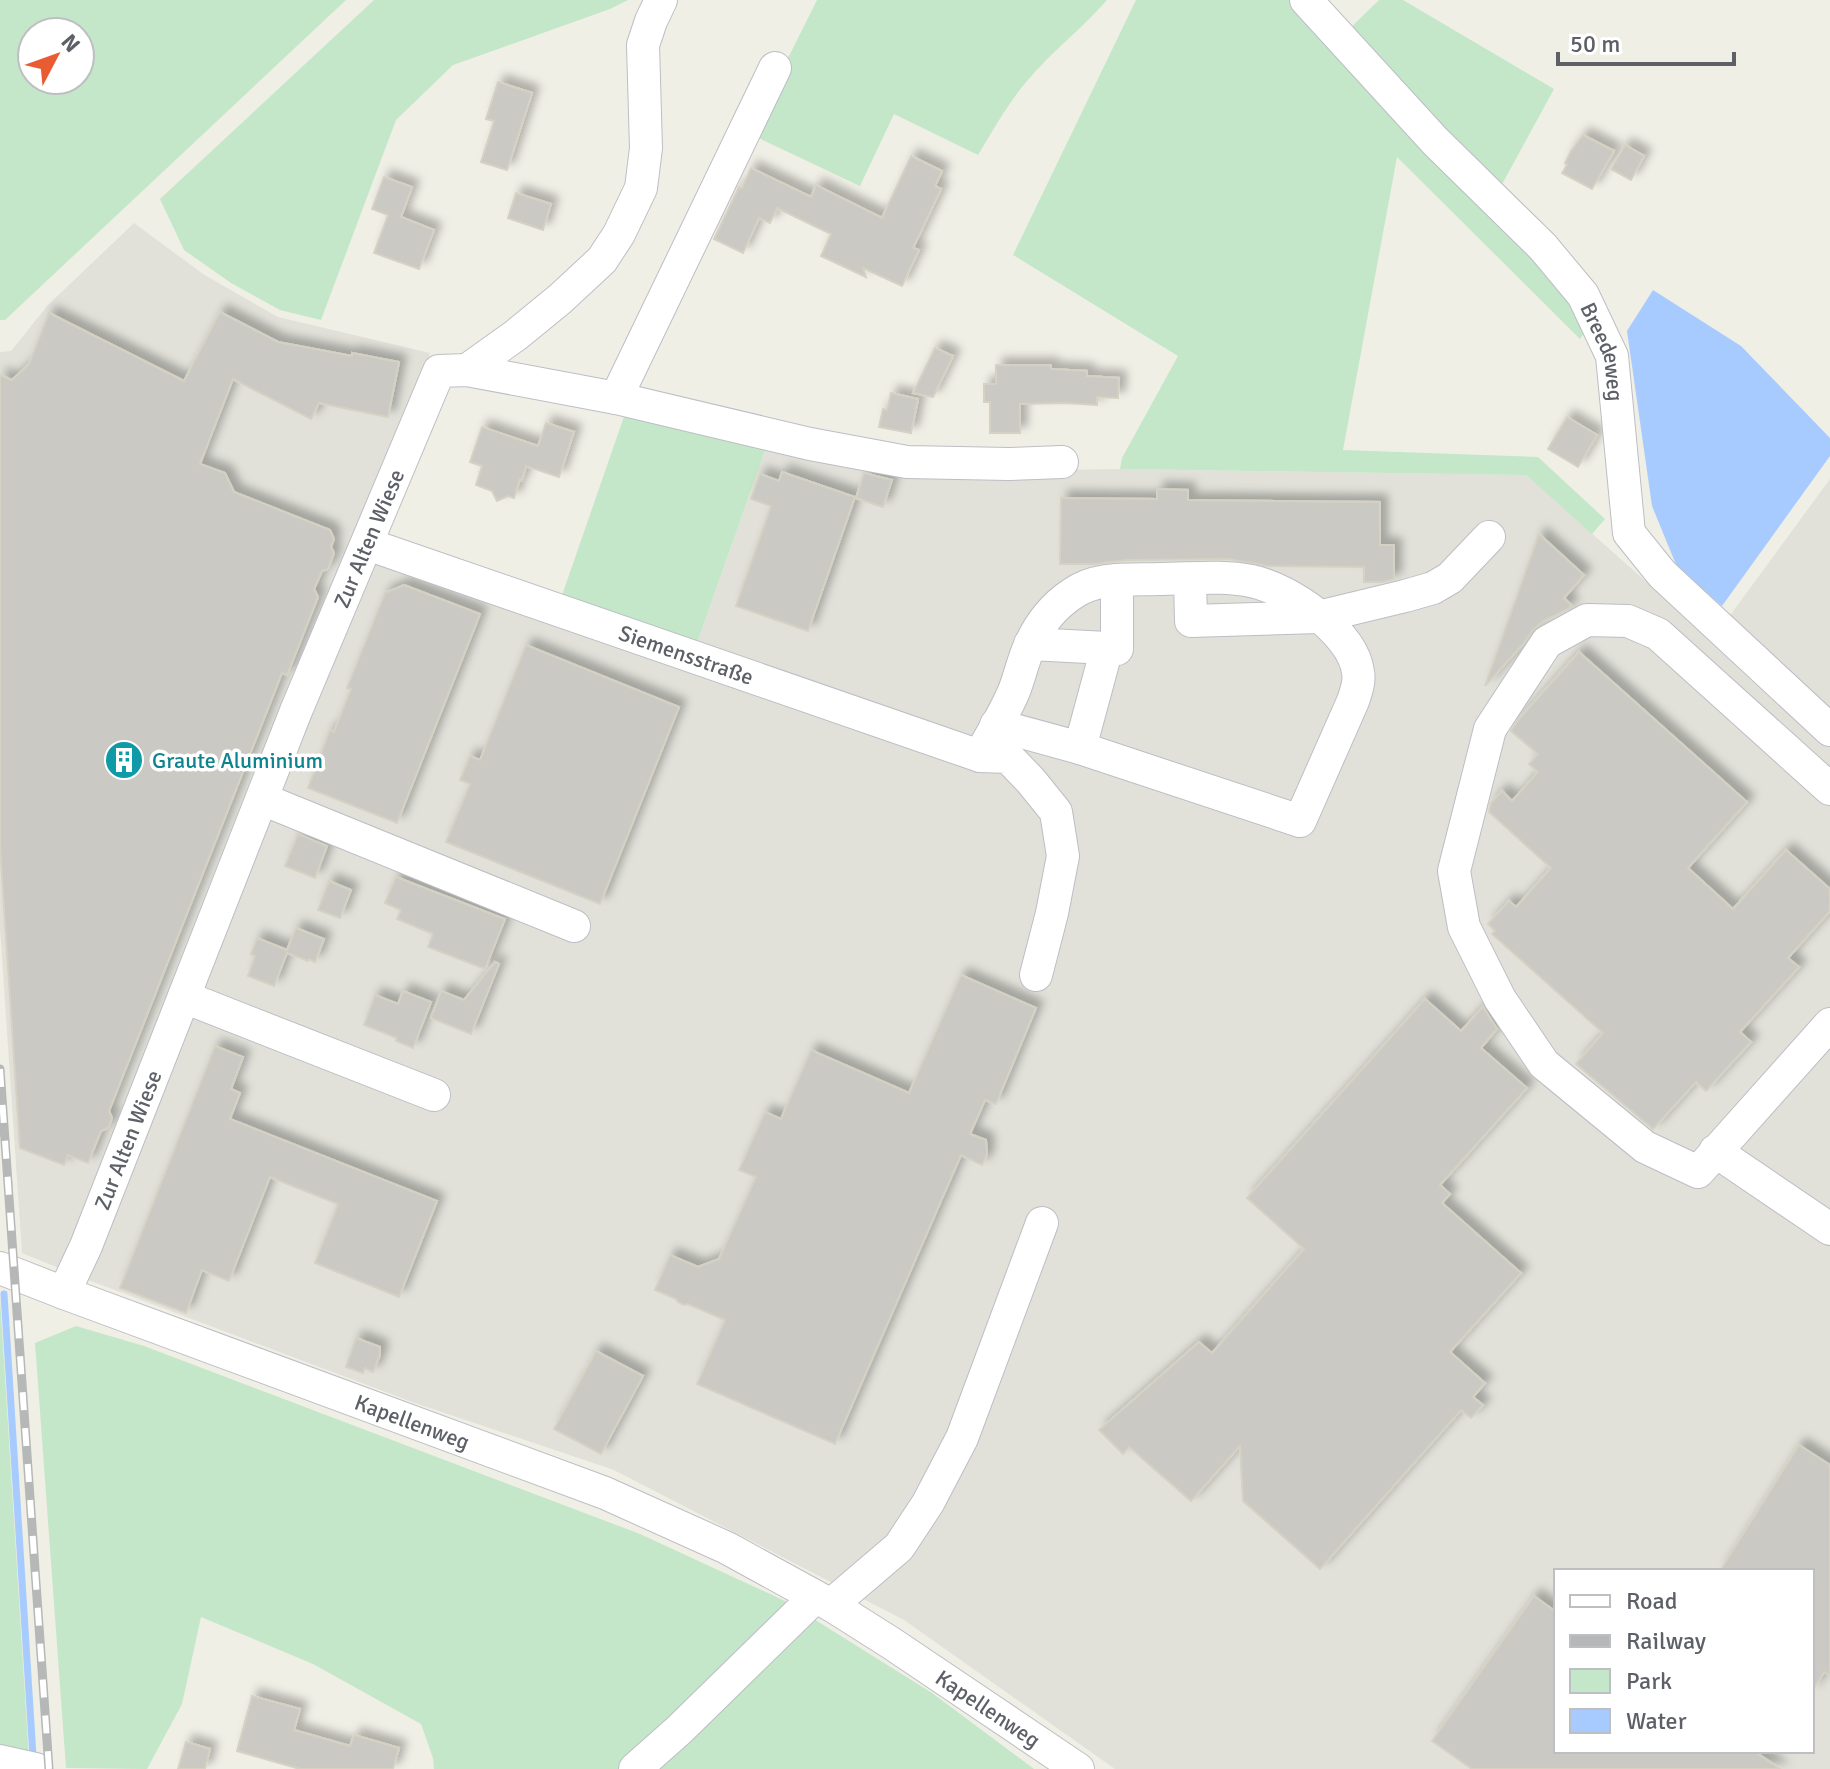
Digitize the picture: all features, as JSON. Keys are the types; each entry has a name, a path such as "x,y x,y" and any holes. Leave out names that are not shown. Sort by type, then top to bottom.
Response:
{"street":[{"path":"467,370 560,299 602,260 619,234 641,188 646,148 643,45 661,0"},
{"name":"Breedeweg","path":"1306,0 1435,141 1543,247 1583,295 1612,356 1629,533 1662,574 1830,730"},
{"path":"616,398 775,68"},
{"path":"467,370 616,398 810,444 907,462 1062,462"},
{"name":"Zur Alten Wiese","path":"64,1293 86,1246 296,711 439,371 467,370"},
{"path":"1318,617 1438,585 1458,571 1489,537"},
{"name":"Siemensstraße","path":"367,544 994,756"},
{"path":"996,725 1080,748 1300,821 1353,701 1359,681 1358,671 1352,653 1340,637 1281,591 1263,584 1223,578 1097,582 1074,592 1054,609 1030,644 1014,692 996,725 994,756 1031,781 1056,812 1063,856 1036,975"},
{"path":"1030,644 1117,649 1117,580"},
{"path":"1830,789 1658,634 1628,621 1587,620 1547,642 1490,729 1454,871 1464,927 1500,999 1544,1064 1645,1147 1698,1172 1830,1024"},
{"path":"1080,748 1107,648"},
{"path":"262,799 574,926"},
{"path":"184,997 434,1095"},
{"path":"1715,1151 1830,1229"},
{"path":"635,1769 823,1601 899,1547 928,1503 962,1438 1042,1223"},
{"name":"Kapellenweg","path":"0,1268 605,1493 727,1548 891,1643 1078,1769"},
{"path":"0,1761 36,1769"}],"shaded area":[{"path":"134,223 203,274 278,317 430,353 353,553 688,669 768,442 905,472 1120,469 1526,475 1712,640 1830,479 1830,1769 1115,1769 904,1620 614,1470 415,1403 22,1253 0,929 0,352 11,351 48,305"}],"green space":[{"path":"0,0 346,0 5,320 0,320"},
{"path":"374,0 628,0 453,65 396,120 321,320 280,310 231,283 184,250 160,199"},
{"path":"817,0 1107,0 1027,81 978,155 894,114 860,186 750,134"},
{"path":"1136,0 1291,0 1534,253 1590,324 1580,339 1397,157 1343,450 1538,457 1605,519 1592,534 1526,475 1120,469 1122,458 1178,356 1013,255"},
{"path":"1379,0 1403,0 1554,89 1500,188 1345,33"},
{"path":"627,408 768,442 696,646 560,601"},
{"path":"0,1298 29,1759 0,1754"},
{"path":"76,1326 144,1346 640,1534 785,1601 932,1693 1034,1769 434,1769 421,1724 313,1664 201,1617 182,1704 147,1769 66,1768 35,1343"}],"water":[{"path":"1653,290 1741,346 1830,438 1830,456 1722,606 1677,567 1652,506 1627,331"}],"building":[{"path":"498,82 532,93 507,170 481,162 494,121 486,119"},
{"path":"1583,135 1614,151 1592,189 1562,173 1571,151"},
{"path":"1625,145 1644,156 1631,180 1611,169"},
{"path":"911,156 942,171 935,186 941,189 913,248 919,250 902,286 863,268 866,277 821,256 831,234 777,208 770,223 759,218 743,253 714,239 751,168 811,197 816,185 882,218"},
{"path":"384,177 412,187 401,217 434,230 419,269 374,253 388,215 372,209"},
{"path":"516,193 551,204 543,230 508,218"},
{"name":"Graute Aluminium","path":"220,312 278,342 399,362 388,417 319,403 311,419 233,379 200,464 225,473 234,492 330,530 334,553 328,569 322,571 314,589 318,597 287,675 282,673 109,1111 112,1118 108,1128 101,1131 88,1163 68,1155 64,1165 20,1148 0,847 0,375 12,380 29,364 49,313 184,381"},
{"path":"935,348 953,356 933,397 913,393"},
{"path":"996,365 1051,365 1051,369 1087,371 1087,376 1119,378 1118,398 1097,397 1097,405 1020,404 1020,433 990,433 990,402 984,402 984,384 996,384"},
{"path":"891,393 918,399 911,433 879,427"},
{"path":"1567,417 1597,435 1578,467 1548,449"},
{"path":"546,423 574,432 559,477 526,466 514,498 508,496 497,501 492,491 476,485 482,466 470,462 482,427 538,446"},
{"path":"782,472 855,497 808,631 736,606 771,506 751,499 760,474 779,481"},
{"path":"864,473 892,480 883,507 856,498"},
{"path":"1157,489 1188,490 1188,500 1380,502 1380,545 1394,545 1394,579 1364,582 1364,567 1267,566 1229,559 1060,564 1061,498 1157,499"},
{"path":"1539,534 1584,575 1564,598 1571,605 1568,609 1543,621 1532,631 1485,686"},
{"path":"404,585 480,614 397,823 308,788 330,730 334,732 351,689 347,688 385,593"},
{"path":"526,645 679,707 600,904 446,842 470,784 460,780 470,756 480,760"},
{"path":"1579,652 1747,802 1688,868 1733,909 1786,850 1830,889 1830,911 1788,958 1799,967 1740,1032 1751,1042 1706,1091 1696,1082 1653,1129 1576,1064 1603,1033 1492,934 1495,931 1488,924 1509,901 1516,907 1551,868 1489,812 1491,803 1502,791 1512,801 1538,772 1529,764 1538,754 1511,731"},
{"path":"298,834 327,846 315,878 285,866"},
{"path":"396,877 505,919 485,969 428,947 433,934 397,919 401,910 385,903"},
{"path":"329,881 351,890 340,918 318,910"},
{"path":"296,928 324,939 315,962 287,953 274,986 248,976 257,938 287,950"},
{"path":"495,962 499,964 471,1034 431,1018 441,991 464,1000"},
{"path":"961,975 1036,1008 996,1104 985,1100 970,1134 986,1140 987,1154 982,1165 961,1155 835,1444 697,1384 725,1320 655,1290 670,1255 698,1267 719,1259 756,1177 739,1170 765,1112 781,1119 811,1050 909,1093"},
{"path":"403,991 431,1002 413,1048 364,1025 375,995 398,1004"},
{"path":"1425,999 1461,1031 1483,1007 1497,1029 1481,1048 1527,1088 1440,1185 1450,1194 1442,1203 1521,1273 1450,1352 1485,1383 1473,1397 1483,1405 1471,1418 1461,1410 1320,1569 1243,1501 1240,1446 1191,1501 1129,1447 1123,1454 1099,1430 1199,1342 1212,1353 1304,1249 1247,1198"},
{"path":"215,1046 243,1057 231,1089 240,1093 230,1119 437,1201 399,1297 315,1263 338,1204 270,1177 229,1281 202,1270 186,1313 120,1288"},
{"path":"356,1338 380,1347 373,1372 365,1368 363,1373 346,1367"},
{"path":"596,1351 643,1376 601,1454 554,1429"},
{"path":"1799,1445 1830,1465 1830,1675 1824,1672 1814,1688 1814,1569 1721,1569"},
{"path":"1534,1596 1554,1611 1554,1753 1757,1753 1780,1769 1472,1769 1432,1741"},
{"path":"252,1696 300,1709 294,1730 350,1746 354,1735 399,1748 393,1769 300,1769 237,1751"},
{"path":"186,1742 210,1749 205,1769 178,1769"}],"waterway":[{"path":"4,1294 33,1756"}],"railway":[{"path":"0,1069 49,1769"}],"place":[{"name":"Graute Aluminium","path":"124,760"}]}
